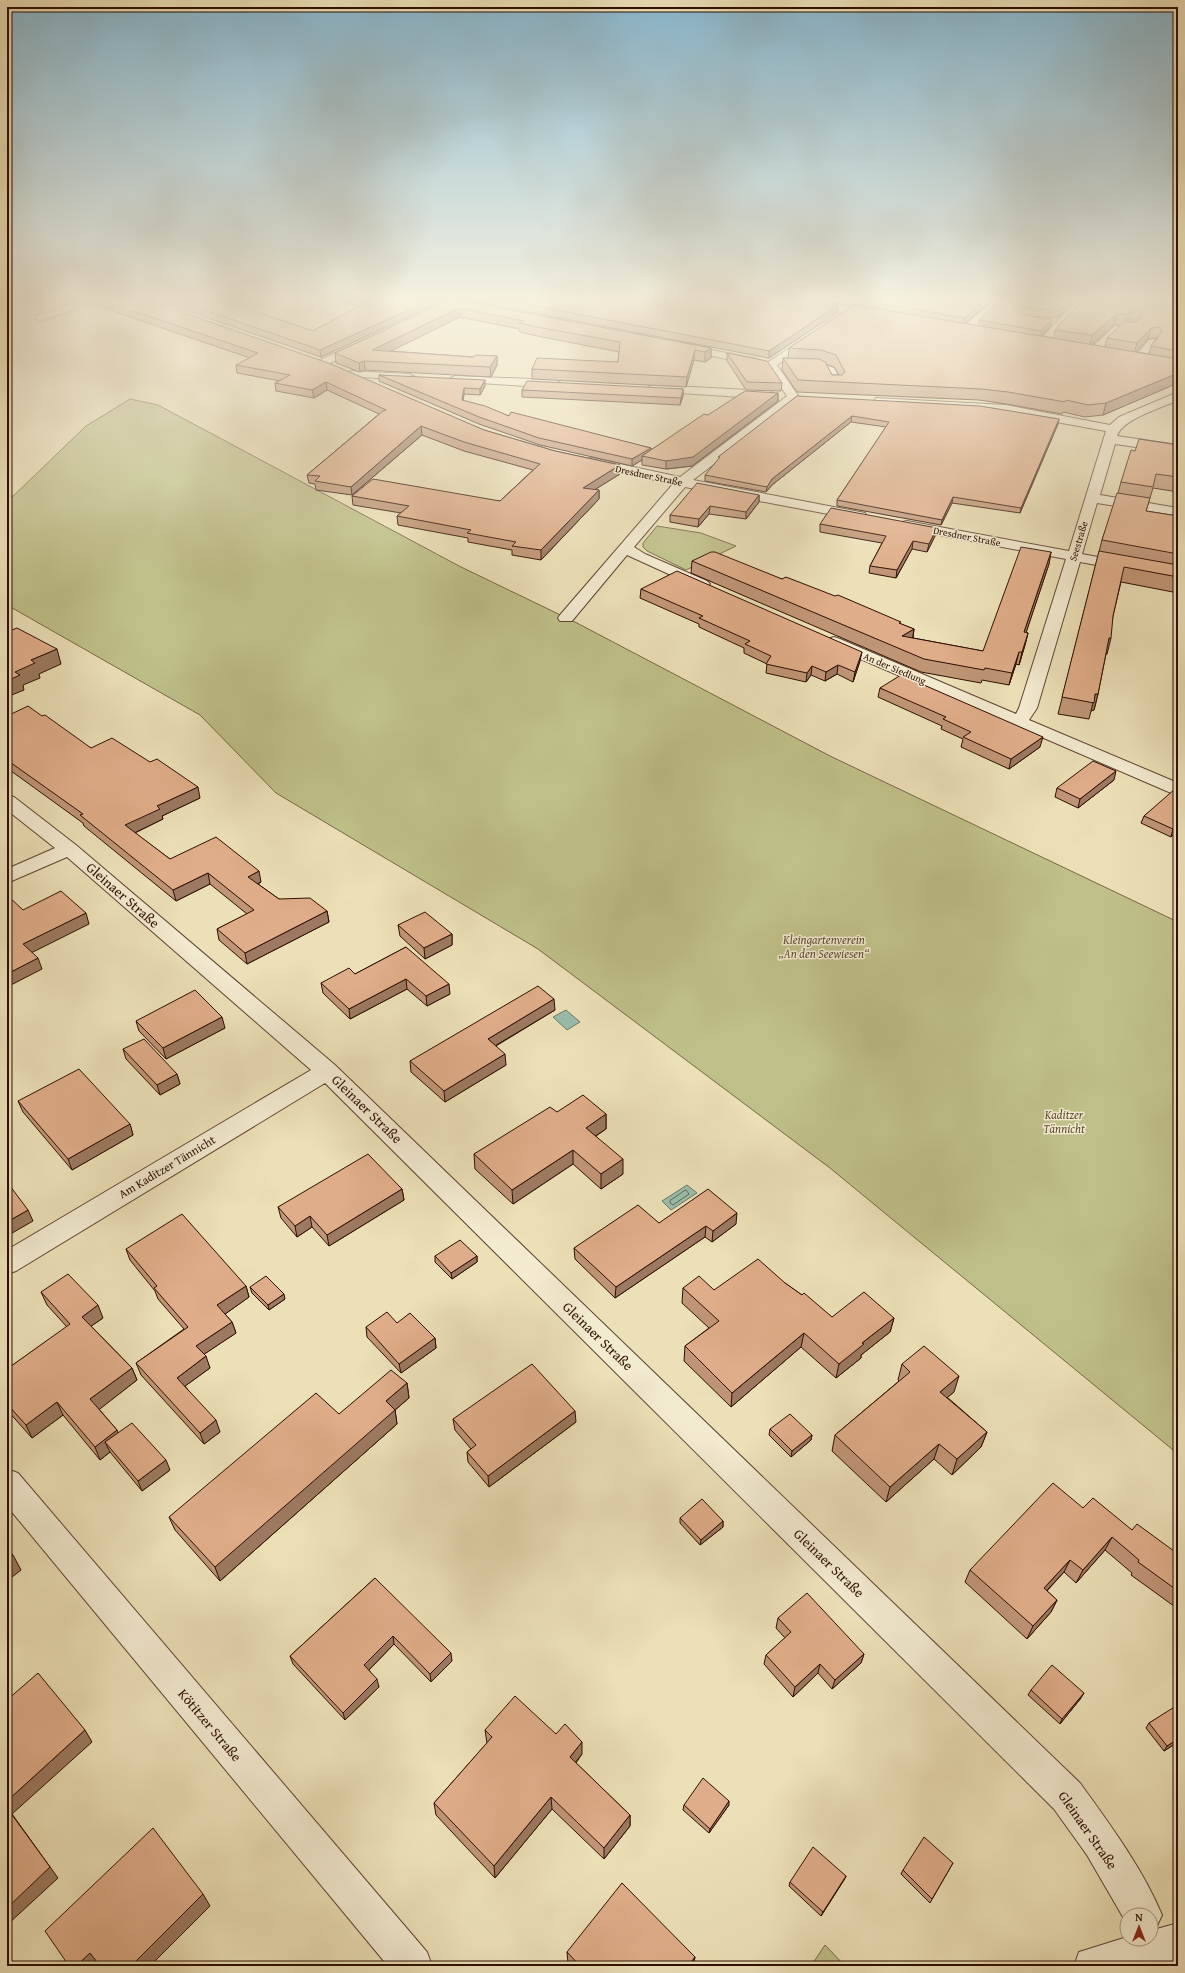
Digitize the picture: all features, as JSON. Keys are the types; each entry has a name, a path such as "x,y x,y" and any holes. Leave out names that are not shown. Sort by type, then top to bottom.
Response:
{"street":[{"path":"701,392 808,397"},
{"path":"790,392 793,397"},
{"path":"1112,434 1123,420 1178,396"},
{"path":"566,618 682,482 793,397"},
{"path":"868,400 1006,409 1178,449"},
{"name":"Seestraße","path":"1019,722 1028,708 1091,498 1102,486 1112,434"},
{"name":"Dresdner Straße","path":"577,459 682,482 876,519"},
{"path":"1091,498 1178,512"},
{"name":"Dresdner Straße","path":"891,522 1178,576"},
{"path":"626,548 640,557 714,590"},
{"name":"An der Siedlung","path":"823,637 1178,790"},
{"name":"Gleinaer Straße","path":"7,801 69,848 328,1071 1067,1796 1100,1842 1142,1907"},
{"path":"7,877 69,848"},
{"name":"Am Kaditzer Tännicht","path":"7,1263 328,1071"},
{"name":"Kötitzer Straße","path":"7,1483 413,1966"},
{"path":"1093,1966 1131,1947"}],"green space":[{"name":"Kleingartenverein „An den Seewiesen“","path":"130,399 158,405 461,567 575,622 830,756 1178,922 1178,1454 830,1168 538,949 276,793 200,715 7,605 7,502 86,426"},
{"path":"657,526 701,533 736,546 686,570 647,551 643,547 643,543"},
{"path":"825,1945 845,1966 811,1966"}],"water":[{"path":"566,1010 580,1022 567,1030 553,1017"},
{"path":"687,1185 697,1193 671,1210 662,1201"}],"building":[{"path":"348,392 396,392 484,430 555,451 620,465 583,488 599,490 541,550 512,546 516,542 467,533 471,530 397,516 409,506 352,496 373,479 500,501 540,464 464,442 421,426 351,487 315,481 320,476 307,475 386,410"},
{"path":"420,392 463,392 462,400 485,406 509,416 511,412 651,448 632,459 539,438 479,417"},
{"path":"563,392 682,392 681,398"},
{"path":"743,392 778,393 693,457 666,461 642,456 704,414 708,415"},
{"path":"1008,392 1132,392 1106,403 1088,405 1066,400 1065,402"},
{"path":"797,396 980,406 1059,419 1021,508 953,497 942,520 837,500 889,422 852,416 772,479 767,487 705,475 720,457 718,457"},
{"path":"1139,439 1178,445 1178,477 1156,474 1153,487 1121,482 1131,450 1135,451"},
{"path":"697,483 759,495 746,512 710,506 699,519 670,515"},
{"path":"1117,493 1150,498 1146,511 1178,516 1178,554 1102,540"},
{"path":"831,508 937,528 929,544 913,541 897,570 870,566 886,536 820,524"},
{"path":"1021,547 1051,552 1024,632 1028,633 1022,652 1019,652 1012,673 985,668 984,670 924,659 692,561 711,552 715,552 782,579 786,577 835,596 838,595 914,629 902,636 983,651"},
{"path":"1099,551 1178,565 1178,577 1124,567 1113,616 1111,638 1109,638 1098,694 1095,694 1094,703 1062,697"},
{"path":"677,571 862,652 855,672 838,665 826,672 812,666 807,673 766,664 771,656 745,644 750,641 699,618 703,616 641,589"},
{"path":"17,628 57,649 31,660 35,663 15,672 20,675 7,681 7,632"},
{"path":"901,675 1043,737 1011,759 963,737 971,732 943,719 946,717 880,688"},
{"path":"28,706 42,716 45,715 91,748 112,738 150,762 157,759 198,787 157,806 160,809 125,825 170,859 216,837 259,871 248,877 279,899 310,898 327,911 245,953 217,929 254,910 208,873 173,890 80,815 83,814 7,760 7,716"},
{"path":"1093,761 1116,771 1080,799 1057,788"},
{"path":"1176,788 1178,789 1178,825 1173,829 1144,816"},
{"path":"61,891 86,913 23,944 38,958 7,974 7,895 23,910"},
{"path":"425,912 452,934 424,948 398,925"},
{"path":"406,947 449,984 426,996 406,979 349,1009 321,983 349,968 355,974"},
{"path":"538,986 554,999 488,1039 505,1054 444,1091 410,1061"},
{"path":"195,990 222,1017 163,1048 136,1021"},
{"path":"144,1039 177,1074 157,1085 123,1049"},
{"path":"79,1069 130,1124 68,1159 18,1101"},
{"path":"583,1095 606,1114 586,1128 623,1159 601,1174 573,1150 512,1190 474,1154 550,1107 557,1112"},
{"path":"368,1154 402,1189 327,1235 310,1216 295,1226 278,1207"},
{"path":"7,1182 28,1210 7,1222"},
{"path":"708,1189 737,1213 713,1231 706,1226 616,1287 574,1248 638,1205 659,1223"},
{"path":"182,1214 246,1286 217,1305 232,1322 196,1346 206,1356 177,1378 216,1420 200,1433 136,1363 188,1327 154,1288 157,1286 126,1249"},
{"path":"460,1240 477,1256 451,1273 435,1256"},
{"path":"758,1259 785,1283 802,1295 804,1293 832,1317 864,1292 894,1318 862,1343 864,1344 839,1364 804,1333 732,1393 685,1346 719,1321 683,1288 699,1276 714,1290"},
{"path":"68,1274 98,1305 82,1317 132,1368 90,1399 117,1430 95,1447 57,1402 26,1425 7,1404 7,1369 70,1324 41,1292"},
{"path":"266,1276 284,1294 268,1305 250,1287"},
{"path":"387,1312 397,1323 410,1313 435,1338 399,1364 366,1327"},
{"path":"924,1346 959,1376 940,1392 987,1432 957,1459 939,1444 890,1487 835,1435 910,1372 902,1364"},
{"path":"532,1364 575,1411 488,1476 467,1452 476,1445 453,1419"},
{"path":"391,1370 407,1383 386,1401 395,1410 215,1567 169,1517 316,1393 339,1414"},
{"path":"790,1414 812,1435 792,1451 770,1429"},
{"path":"132,1423 166,1460 138,1481 105,1442"},
{"path":"1053,1483 1083,1508 1093,1498 1132,1530 1137,1524 1178,1554 1178,1591 1138,1562 1139,1560 1112,1537 1083,1570 1070,1560 1044,1588 1057,1600 1033,1626 970,1570"},
{"path":"702,1499 723,1521 701,1540 680,1518"},
{"path":"7,1548 13,1555 7,1559"},
{"path":"375,1578 451,1653 430,1674 393,1636 364,1665 377,1679 343,1713 290,1656"},
{"path":"807,1593 864,1654 835,1680 820,1664 795,1687 766,1655 791,1632 778,1618"},
{"path":"1052,1665 1084,1693 1062,1719 1031,1690"},
{"path":"38,1673 85,1730 7,1801 7,1700"},
{"path":"515,1696 556,1734 565,1724 582,1742 570,1757 630,1815 604,1848 551,1797 494,1866 434,1803 492,1737 485,1730"},
{"path":"1176,1706 1178,1708 1178,1739 1167,1746 1149,1723"},
{"path":"703,1778 729,1801 710,1829 684,1805"},
{"path":"7,1808 50,1867 7,1908"},
{"path":"153,1828 203,1894 131,1966 100,1966 90,1953 76,1966 69,1966 45,1931"},
{"path":"924,1837 953,1863 932,1899 903,1870"},
{"path":"813,1847 846,1876 823,1912 790,1882"},
{"path":"622,1883 695,1957 688,1966 580,1966 567,1952"}],"park label":[{"name":"Kaditzer Tännicht","path":"1064,1122"}]}
